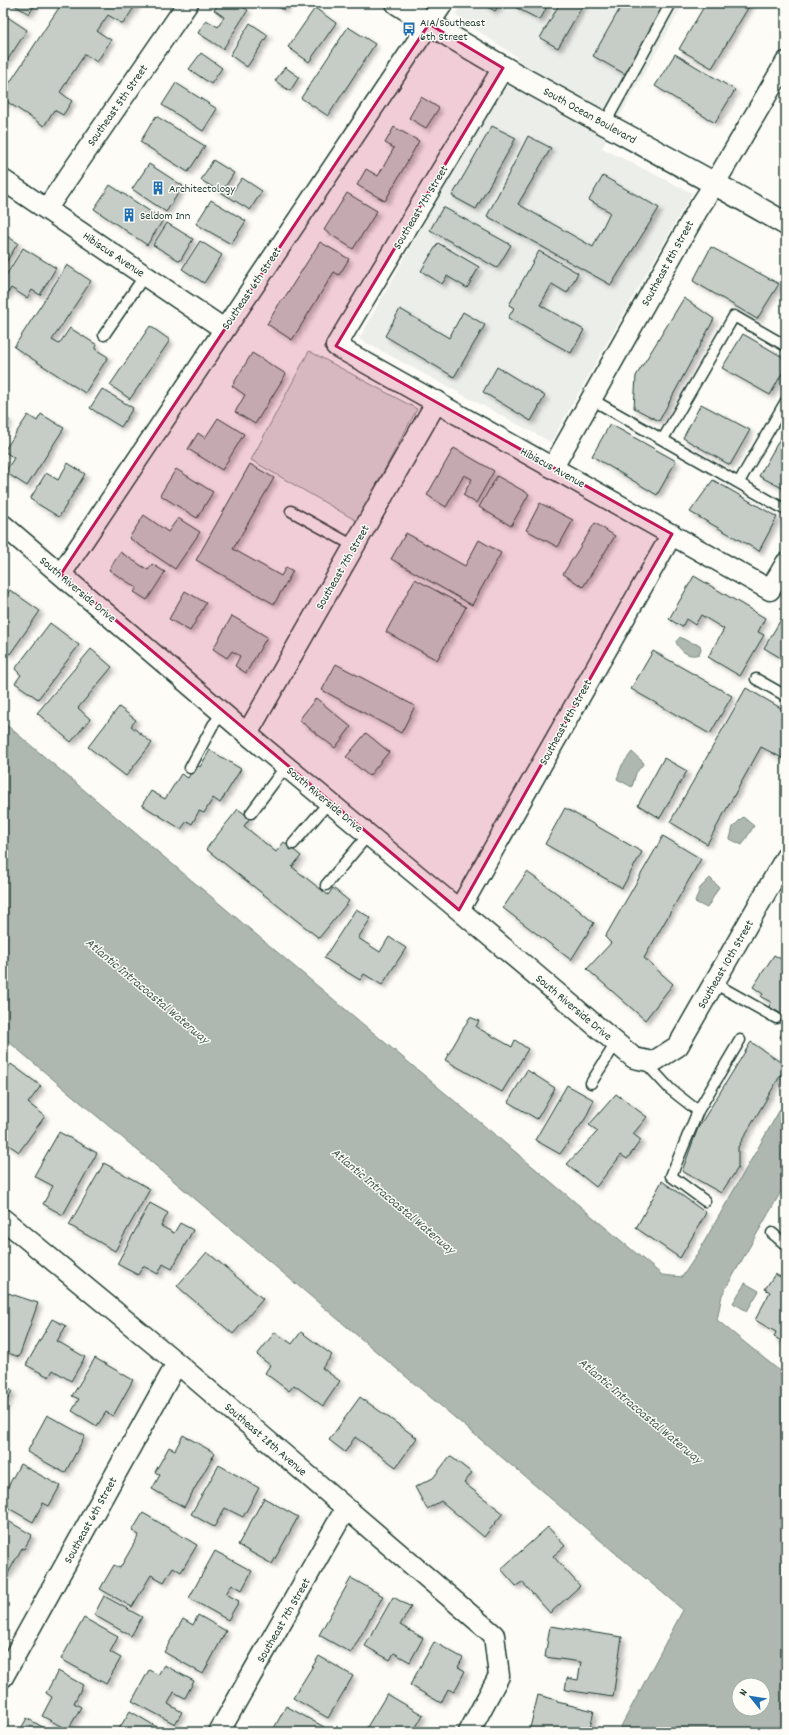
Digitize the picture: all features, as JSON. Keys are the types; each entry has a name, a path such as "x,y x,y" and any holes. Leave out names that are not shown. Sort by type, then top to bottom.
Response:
{"main road":[{"name":"South Ocean Boulevard","path":"397,3 503,68 715,183 786,224"}],"street":[{"name":"Southeast 5th Street","path":"47,208 188,3"},
{"name":"Southeast 6th Street","path":"61,574 442,3"},
{"name":"Southeast 8th Street","path":"553,467 697,211 786,62"},
{"name":"Southeast 7th Street","path":"336,346 503,68"},
{"name":"Hibiscus Avenue","path":"3,180 47,208 224,328"},
{"name":"Hibiscus Avenue","path":"336,346 437,401 770,590 786,563"},
{"name":"Southeast 7th Street","path":"247,734 437,401"},
{"name":"South Riverside Drive","path":"3,525 247,734 369,834 634,1058 648,1061"},
{"name":"Southeast 8th Street","path":"459,910 672,534"},
{"name":"Southeast 10th Street","path":"648,1061 678,1046 786,857"},
{"name":"Southeast 28th Avenue","path":"4,1223 177,1363 494,1635 499,1676 469,1732"},
{"name":"Southeast 6th Street","path":"3,1677 177,1363"},
{"name":"Southeast 7th Street","path":"220,1732 346,1508"}],"lane":[{"path":"605,123 671,3"},
{"path":"104,336 145,275"},
{"path":"663,439 734,316 786,346"},
{"path":"591,399 786,510"},
{"path":"739,482 786,401"},
{"path":"291,511 354,546"},
{"path":"756,679 786,696"},
{"path":"190,768 213,725 223,713"},
{"path":"251,813 286,766"},
{"path":"293,844 329,802"},
{"path":"326,885 369,834"},
{"path":"714,983 776,1018"},
{"path":"705,1201 671,1176 698,1110 740,1040"},
{"path":"592,1083 616,1043"},
{"path":"648,1061 670,1089 698,1110"},
{"path":"772,1233 786,1244"}],"highlighted area":[{"path":"429,24 503,68 336,346 672,534 459,910 61,574"}],"shaded area":[{"path":"462,3 684,3 602,148 692,193 551,442 359,339 517,57 455,15"},
{"path":"309,351 417,409 357,521 251,460"}],"water":[{"path":"680,637 689,642 700,645 701,649 699,654 692,655 682,651 676,642"},
{"name":"Atlantic Intracoastal Waterway","path":"3,722 662,1275 682,1277 696,1256 786,1099 786,1183 722,1295 717,1320 786,1376 786,1732 618,1732 683,1610 3,1037"},
{"path":"632,752 644,763 636,773 632,787 617,779 622,765"},
{"path":"743,817 754,826 742,845 730,839 733,827"},
{"path":"710,878 719,887 707,908 695,902 700,888"},
{"path":"745,1283 759,1291 747,1311 733,1303"}],"building":[{"path":"11,3 36,3 29,14"},
{"path":"62,3 137,3 123,24 108,15 97,31 111,40 97,62 85,54 60,92 72,101 63,115 54,110 44,126 3,99 3,93"},
{"path":"219,3 236,3 248,10 223,49 198,33 206,20 218,27 224,17 214,10"},
{"path":"273,3 288,3 284,10"},
{"path":"482,3 500,3 495,11"},
{"path":"517,3 549,3 540,20 515,7"},
{"path":"560,3 584,3 558,48 540,38"},
{"path":"623,3 665,3 625,74 593,56"},
{"path":"706,3 751,3 712,68 679,49"},
{"path":"315,8 336,23 309,62 288,47"},
{"path":"3,14 27,30 3,67"},
{"path":"250,23 268,35 247,67 230,55"},
{"path":"348,27 375,44 328,116 301,98"},
{"path":"201,53 222,68 211,84 189,69"},
{"path":"675,54 735,90 715,123 655,86"},
{"path":"285,67 299,77 290,91 275,81"},
{"path":"176,83 217,109 203,131 162,105"},
{"path":"421,97 439,108 426,128 409,118"},
{"path":"156,116 205,146 188,172 140,142"},
{"path":"492,126 516,138 476,209 452,196"},
{"path":"394,127 419,141 385,201 357,185 366,169 378,176 394,148 385,143"},
{"path":"528,136 551,148 518,204 593,247 610,212 589,200 603,176 659,208 611,285 487,216"},
{"path":"213,160 234,173 225,187 233,191 242,178 262,191 250,210 201,180"},
{"name":"Architectology","path":"149,164 183,186 166,212 132,189"},
{"name":"Seldom Inn","path":"110,185 163,220 147,245 94,209"},
{"path":"347,193 377,211 353,249 324,230"},
{"path":"211,200 246,221 231,244 196,224"},
{"path":"443,207 511,245 497,268 430,230"},
{"path":"167,223 193,239 180,261 153,245"},
{"path":"3,234 18,243 3,267"},
{"path":"200,241 222,255 204,283 182,269"},
{"path":"320,242 349,259 339,275 334,272 292,340 267,324"},
{"path":"438,243 479,267 467,288 447,276 442,284 421,271"},
{"path":"711,247 779,284 757,319 693,281"},
{"path":"23,248 56,268 40,295 32,290 27,298 11,288 6,296 3,294 3,280"},
{"path":"539,251 578,273 567,293 552,284 540,305 584,330 571,353 508,318 514,308 509,305"},
{"path":"67,265 91,281 52,340 59,344 70,328 97,345 95,349 108,357 85,393 14,347"},
{"path":"684,298 714,319 659,421 634,408 636,376"},
{"path":"400,309 449,338 463,312 485,325 454,377 385,336"},
{"path":"150,326 170,340 130,399 110,385"},
{"path":"743,334 786,359 786,366 770,395 722,368"},
{"path":"252,353 286,374 255,424 235,412 245,395 232,386"},
{"path":"497,367 545,396 531,421 483,392"},
{"path":"102,389 133,408 121,427 90,408"},
{"path":"701,404 750,430 730,465 683,438"},
{"path":"41,414 64,428 27,486 5,472 14,458 4,451 28,415 37,421"},
{"path":"3,416 9,420 3,430"},
{"path":"218,418 244,434 222,470 188,449 198,433 205,438"},
{"path":"610,424 676,461 657,495 592,456"},
{"path":"786,428 786,490 759,476"},
{"path":"454,448 494,471 476,503 463,495 472,479 464,475 446,507 427,495"},
{"path":"68,463 85,474 59,517 30,499 46,473 58,480"},
{"path":"250,464 274,478 233,549 281,576 286,567 293,571 274,604 196,560"},
{"path":"176,469 213,492 197,518 160,495"},
{"path":"497,476 529,494 511,526 479,507"},
{"path":"713,480 777,517 759,551 690,512"},
{"path":"540,503 573,520 558,547 526,530"},
{"path":"144,515 168,532 178,518 200,532 175,569 129,538"},
{"path":"595,523 615,536 583,587 563,574"},
{"path":"406,533 465,566 479,540 501,553 472,605 391,559"},
{"path":"120,552 148,570 152,564 165,572 147,600 134,592 137,588 109,570"},
{"path":"694,576 765,618 758,632 764,635 740,676 708,657 724,629 701,615 695,625 686,619 682,627 669,619"},
{"path":"415,579 466,607 437,660 386,632"},
{"path":"10,590 40,611 10,654 3,649 3,600"},
{"path":"185,591 206,603 190,631 169,619"},
{"path":"232,616 267,637 246,673 235,666 240,656 232,651 227,658 213,649"},
{"path":"783,616 786,618 786,661 764,648"},
{"path":"50,623 79,645 38,699 15,683 21,675 15,669"},
{"path":"91,649 112,667 78,708 90,719 71,742 37,713"},
{"path":"653,651 732,696 710,734 631,689"},
{"path":"336,664 415,706 401,733 322,690"},
{"path":"746,688 786,711 786,760 761,747 707,844 670,822"},
{"path":"316,698 351,727 335,748 299,720"},
{"path":"119,707 136,720 131,726 152,743 126,776 88,747"},
{"path":"366,733 389,752 369,776 346,757"},
{"path":"210,750 241,769 220,803 213,798 204,813 199,811 192,824 187,821 181,829 142,805 151,791 165,799 181,774 188,778 196,764 200,767"},
{"path":"664,758 687,771 660,818 638,805"},
{"path":"565,808 642,852 622,888 545,844"},
{"path":"238,809 250,818 244,826 276,852 284,842 301,856 292,867 328,895 333,888 349,901 319,938 206,849"},
{"path":"663,836 701,859 644,958 673,984 645,1020 587,969 611,943 605,937"},
{"path":"527,872 569,902 594,923 571,960 503,908"},
{"path":"356,909 371,918 358,938 380,952 389,937 406,948 382,985 364,974 360,980 324,958"},
{"path":"786,930 786,938 782,936"},
{"path":"774,955 786,962 786,1022 778,1017 780,1013 769,1007 771,1002 761,997 763,994 753,987"},
{"path":"470,1017 479,1021 476,1027 512,1047 515,1040 528,1049 502,1092 445,1060"},
{"path":"786,1027 786,1041 780,1037"},
{"path":"751,1042 786,1066 738,1147 738,1168 721,1193 682,1171 698,1128"},
{"path":"11,1064 41,1086 28,1103 45,1116 19,1152 3,1141 3,1074"},
{"path":"527,1070 555,1088 537,1119 508,1102"},
{"path":"567,1085 594,1100 585,1119 560,1154 535,1140"},
{"path":"616,1094 647,1117 633,1134 641,1140 627,1159 621,1155 596,1187 567,1164 598,1131 589,1125"},
{"path":"59,1132 97,1153 63,1215 43,1204 53,1186 34,1176"},
{"path":"104,1163 150,1189 115,1251 69,1225"},
{"path":"662,1181 706,1213 680,1258 636,1228"},
{"path":"150,1203 168,1213 161,1226 174,1233 180,1223 193,1230 172,1269 163,1264 158,1274 143,1266 138,1275 117,1264"},
{"path":"207,1252 263,1299 233,1334 177,1286"},
{"path":"775,1274 786,1280 786,1343 774,1337 776,1332 755,1320 770,1292 765,1289"},
{"path":"8,1293 38,1303 19,1357 3,1351 3,1306"},
{"path":"52,1319 66,1326 57,1341 85,1357 71,1381 53,1370 49,1377 26,1365"},
{"path":"275,1332 292,1344 301,1332 332,1355 322,1368 340,1381 323,1406 294,1385 289,1391 265,1373 270,1365 257,1355"},
{"path":"95,1358 133,1380 113,1416 106,1412 97,1426 72,1411 79,1399 72,1396"},
{"path":"3,1386 12,1391 3,1408"},
{"path":"360,1397 417,1438 396,1467 355,1437 345,1452 329,1440"},
{"path":"47,1415 85,1436 65,1473 27,1452"},
{"path":"183,1435 215,1453 184,1507 152,1489 160,1475 155,1472 169,1447 175,1450"},
{"path":"450,1456 472,1473 464,1483 503,1513 484,1537 441,1501 427,1509 415,1487 433,1478"},
{"path":"20,1464 60,1486 49,1506 43,1503 33,1522 3,1505 3,1496"},
{"path":"219,1465 259,1488 243,1517 225,1508 214,1527 191,1514"},
{"path":"264,1498 298,1517 272,1564 238,1545"},
{"path":"143,1513 197,1545 181,1572 173,1567 164,1582 151,1575 132,1607 100,1589 114,1565 120,1568 139,1535 132,1531"},
{"path":"3,1518 32,1535 24,1549 22,1548 7,1575 3,1573"},
{"path":"548,1527 565,1546 553,1556 580,1586 550,1613 522,1582 516,1586 501,1569"},
{"path":"215,1551 252,1571 242,1590 232,1584 226,1594 239,1601 228,1620 189,1598"},
{"path":"351,1578 383,1596 351,1653 319,1635"},
{"path":"104,1596 142,1617 131,1636 94,1615"},
{"path":"393,1597 411,1607 400,1625 423,1638 410,1662 394,1653 390,1660 365,1646"},
{"path":"198,1615 226,1631 203,1674 164,1652 183,1619 193,1625"},
{"path":"84,1618 118,1637 110,1652 121,1658 106,1684 61,1659"},
{"path":"550,1626 622,1637 613,1697 565,1690 567,1678 578,1680 581,1662 545,1657"},
{"path":"434,1642 463,1658 458,1667 465,1671 454,1692 448,1689 441,1703 410,1685"},
{"path":"319,1656 353,1676 328,1718 293,1698"},
{"path":"164,1665 194,1681 185,1698 174,1692 168,1704 182,1712 175,1724 132,1701 149,1670 158,1675"},
{"path":"58,1671 83,1685 74,1703 81,1707 68,1730 42,1716 52,1697 46,1693"},
{"path":"387,1694 423,1715 413,1732 364,1732"},
{"path":"538,1695 557,1700 557,1702 594,1711 589,1732 578,1732 563,1728 562,1732 529,1732"},
{"path":"286,1706 324,1727 322,1732 272,1732"},
{"path":"130,1711 165,1732 117,1732"},
{"path":"27,1718 51,1732 19,1732"}],"place":[{"name":"A1A/Southeast 6th Street","path":"409,29"},
{"name":"Architectology","path":"158,188"},
{"name":"Seldom Inn","path":"129,215"}]}
